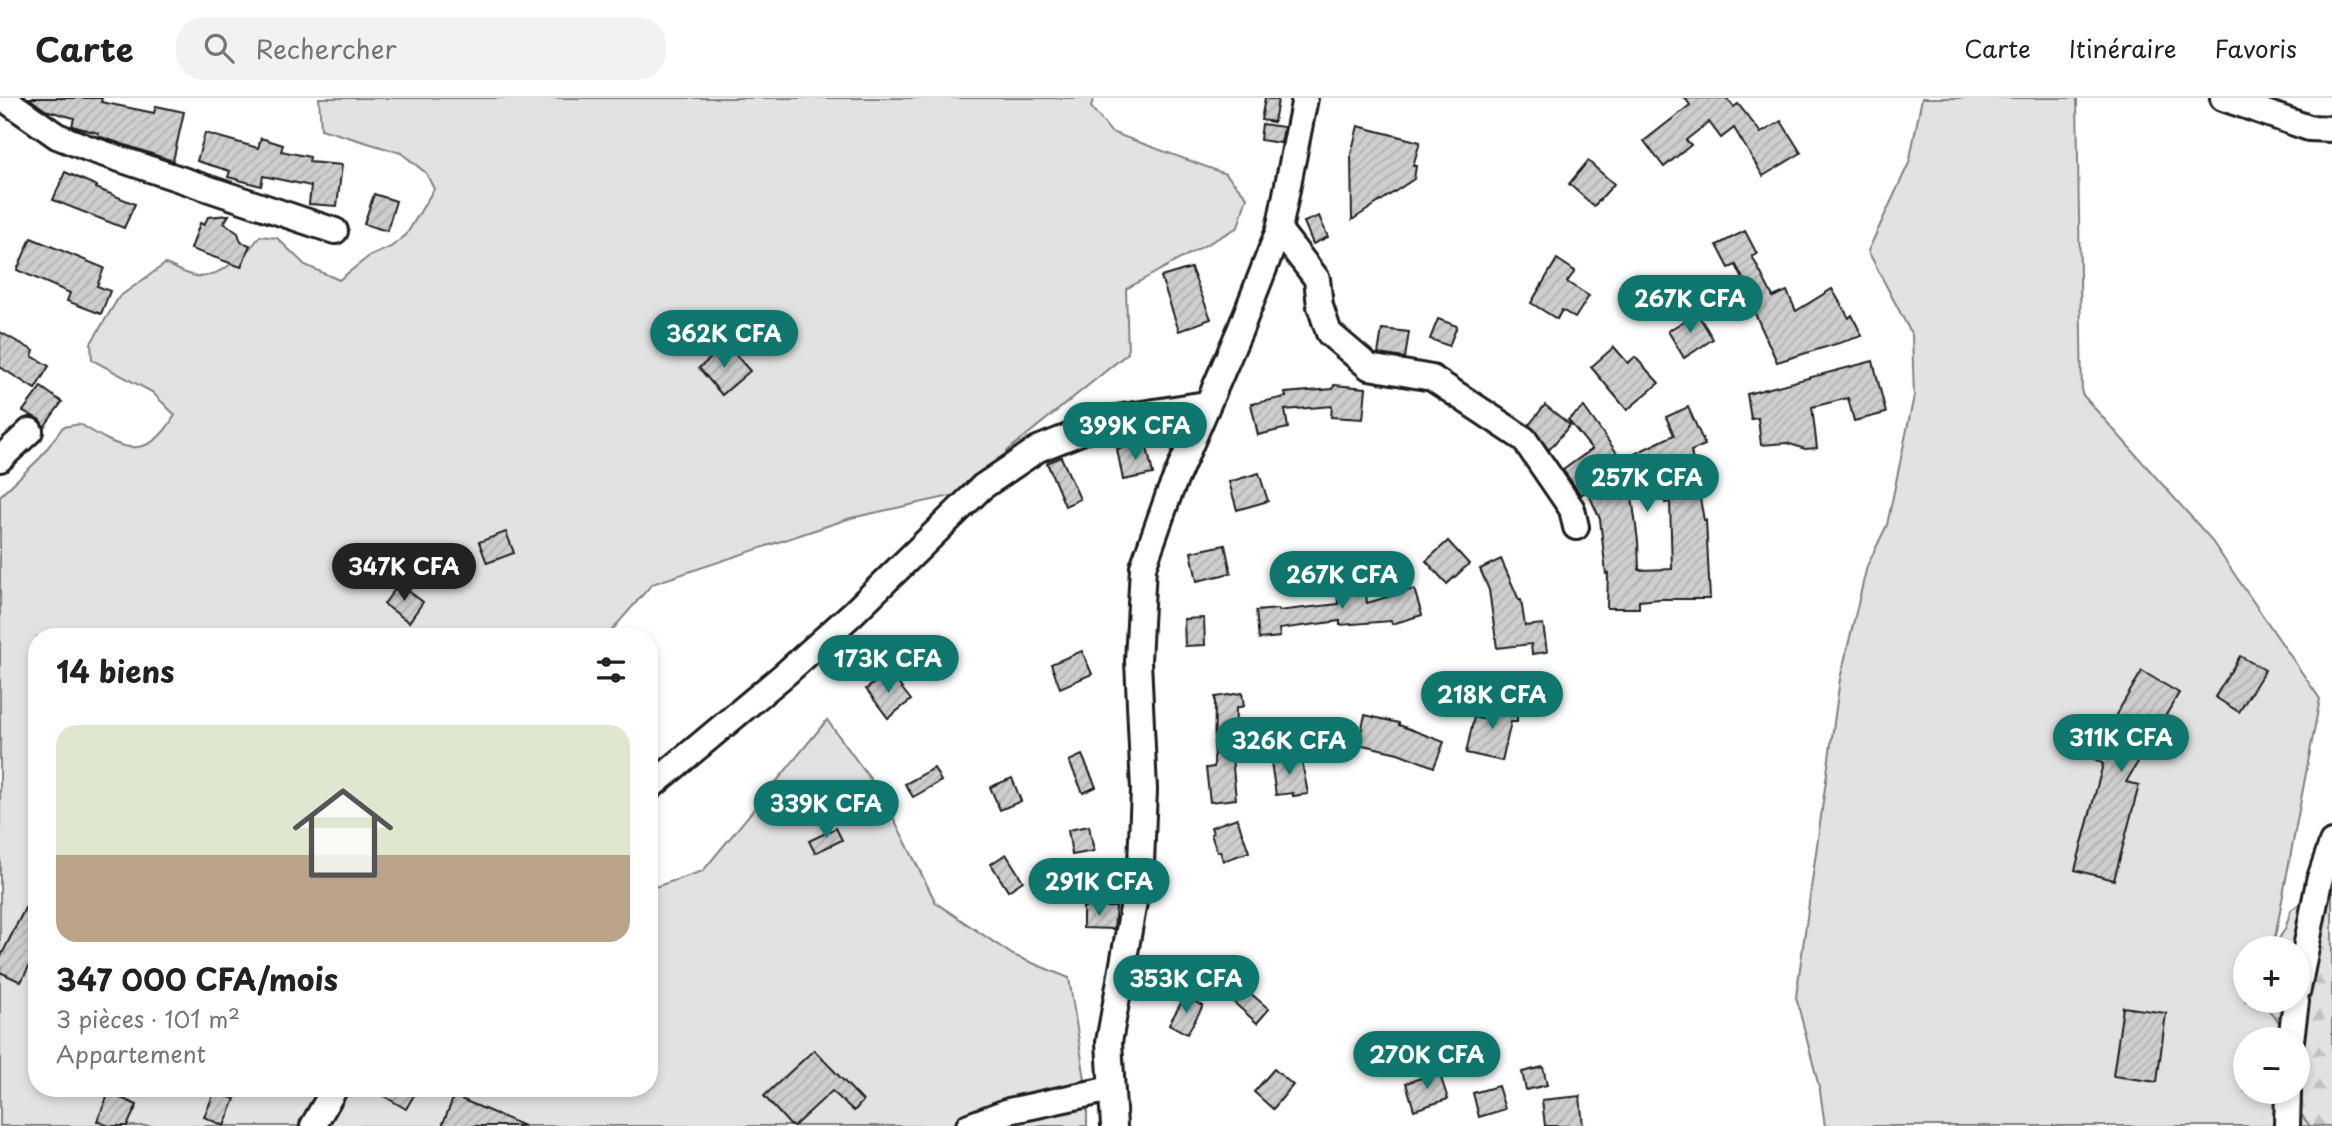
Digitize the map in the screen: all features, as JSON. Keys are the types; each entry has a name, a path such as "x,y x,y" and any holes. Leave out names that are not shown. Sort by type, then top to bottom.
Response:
{"street":[{"path":"3,98 57,136 79,145 335,231"},
{"path":"1114,1126 1109,1042 1141,863 1144,790 1138,661 1143,567 1169,494 1240,330 1279,230 1305,98"},
{"path":"2222,98 2309,128 2332,130"},
{"path":"1279,230 1317,279 1320,306 1329,333 1369,367 1432,378 1524,439 1572,509 1576,527"},
{"path":"658,780 795,666 993,479 1038,449 1116,418 1206,404"},
{"path":"0,459 30,431"},
{"path":"2308,936 2319,881 2332,843"},
{"path":"969,1126 1009,1111 1111,1089"},
{"path":"313,1126 330,1097"},
{"path":"2287,1126 2288,1104"}],"green space":[{"path":"319,98 1094,98 1091,107 1111,132 1226,174 1247,197 1238,227 1126,289 1128,353 1006,452 1001,485 851,518 652,584 614,628 28,628 28,1097 658,1097 658,886 703,871 827,720 882,795 936,903 1013,955 1069,978 1087,1092 1087,1126 0,1126 0,496 40,458 63,427 80,424 107,440 132,447 154,441 164,431 175,415 152,392 92,360 91,343 119,297 165,264 192,275 214,274 241,257 260,236 277,238 305,265 339,280 368,257 391,247 406,235 434,189 426,173 401,153 321,129"},
{"path":"1922,98 2077,98 2082,394 2209,537 2320,699 2275,936 2233,936 2233,1013 2271,1013 2283,1027 2233,1027 2233,1104 2293,1104 2310,1126 1825,1126 1820,1091 1796,997 1840,679 1867,566 1887,525 1914,396 1912,335 1868,251 1909,163"},
{"path":"2332,879 2332,1126 2310,1126 2293,1104 2310,1104 2310,1027 2283,1027 2271,1013 2310,1013 2310,936 2281,936 2291,910"}],"building":[{"path":"29,98 102,98 101,102 154,113 156,106 184,112 173,161 72,126 74,118 45,110"},
{"path":"1265,98 1278,100 1274,122 1261,120"},
{"path":"1685,98 1726,98 1734,107 1738,104 1761,133 1781,121 1801,153 1763,176 1734,128 1721,138 1709,122 1686,140 1691,145 1664,167 1644,141 1690,105"},
{"path":"1262,124 1284,127 1281,143 1260,140"},
{"path":"1358,126 1420,142 1413,166 1416,166 1414,179 1352,220 1351,154"},
{"path":"205,133 258,148 261,138 283,145 281,151 310,157 309,162 342,165 337,206 309,204 311,186 263,176 261,186 228,177 230,171 197,161"},
{"path":"1588,161 1614,184 1594,206 1569,184"},
{"path":"65,172 135,204 124,228 53,200"},
{"path":"374,194 396,201 387,231 364,224"},
{"path":"229,215 224,223 238,233 241,242 250,245 241,267 191,249 200,223 204,225 208,217"},
{"path":"1319,216 1328,237 1313,244 1304,222"},
{"path":"1745,231 1757,254 1752,256 1773,297 1787,291 1796,311 1832,289 1849,318 1852,315 1862,336 1777,362 1752,307 1756,305 1736,265 1729,268 1717,245"},
{"path":"31,238 104,268 97,286 110,291 101,314 67,301 70,293 17,270"},
{"path":"1557,259 1575,271 1567,282 1589,296 1575,318 1562,310 1557,319 1531,303"},
{"path":"1191,268 1211,319 1179,331 1161,277"},
{"path":"1697,313 1713,339 1684,358 1668,331"},
{"path":"1438,319 1457,326 1449,346 1430,339"},
{"path":"1382,329 1409,332 1405,358 1378,354"},
{"path":"0,332 34,351 32,356 49,366 35,389 0,367"},
{"path":"727,345 750,371 722,395 699,368"},
{"path":"1614,347 1628,363 1635,357 1659,383 1627,410 1591,367"},
{"path":"1873,361 1886,413 1854,421 1848,398 1812,407 1817,448 1805,449 1787,443 1761,445 1758,418 1751,419 1747,394"},
{"path":"1334,385 1366,388 1363,419 1331,417 1332,406 1285,410 1288,428 1258,435 1251,404 1286,397 1285,393 1333,389"},
{"path":"41,387 62,402 44,427 40,420 23,411"},
{"path":"1545,405 1570,425 1549,450 1529,425"},
{"path":"1584,407 1622,460 1674,435 1666,417 1688,407 1705,445 1691,451 1706,520 1710,599 1660,599 1639,601 1639,608 1607,608 1608,573 1606,574 1600,519 1587,490 1581,495 1563,470 1592,449 1568,420","holes":["1660,474 1665,503 1670,502 1672,569 1639,570 1631,489"]},
{"path":"1146,443 1153,474 1123,480 1117,449"},
{"path":"1061,457 1080,499 1065,506 1047,463"},
{"path":"1259,473 1268,501 1237,510 1229,482"},
{"path":"506,532 514,553 487,563 479,542"},
{"path":"1448,541 1469,564 1447,584 1426,561"},
{"path":"1225,545 1231,573 1197,581 1191,552"},
{"path":"1501,559 1521,600 1525,626 1543,624 1547,652 1532,654 1531,644 1497,648 1489,590 1480,569"},
{"path":"1365,582 1367,603 1414,589 1422,615 1392,624 1391,621 1340,625 1340,621 1279,629 1280,637 1259,639 1256,611 1338,604 1337,585"},
{"path":"399,584 423,602 409,622 384,604"},
{"path":"1204,618 1205,645 1185,646 1184,619"},
{"path":"1082,651 1092,674 1060,688 1051,664"},
{"path":"2240,656 2265,670 2239,712 2215,697"},
{"path":"2142,671 2179,693 2126,782 2139,785 2114,880 2075,870 2103,764 2091,757"},
{"path":"889,672 911,700 888,718 866,689"},
{"path":"1242,693 1244,706 1236,708 1235,746 1231,746 1236,799 1210,802 1206,768 1214,767 1215,697"},
{"path":"1488,699 1517,706 1517,722 1511,722 1502,761 1466,753 1474,717 1482,719"},
{"path":"1365,715 1399,723 1444,742 1434,767 1398,753 1358,744"},
{"path":"1082,755 1096,787 1083,793 1069,761"},
{"path":"1301,757 1308,794 1276,795 1271,762"},
{"path":"934,768 941,781 913,797 905,784"},
{"path":"1012,778 1021,801 1000,810 990,787"},
{"path":"1237,818 1249,852 1223,861 1220,851 1217,852 1211,827"},
{"path":"1089,826 1094,851 1072,855 1068,830"},
{"path":"836,828 842,840 815,853 809,841"},
{"path":"1006,854 1023,881 1008,891 991,864"},
{"path":"28,902 28,968 21,982 0,972 0,958"},
{"path":"1083,907 1116,907 1114,929 1083,928"},
{"path":"1243,987 1269,1009 1257,1023 1231,1000"},
{"path":"1185,996 1203,1006 1187,1034 1169,1024"},
{"path":"2123,1007 2166,1013 2157,1082 2113,1076"},
{"path":"814,1050 863,1101 854,1111 832,1091 791,1126 764,1096"},
{"path":"1543,1067 1547,1085 1526,1090 1522,1072"},
{"path":"1274,1069 1293,1085 1273,1109 1254,1092"},
{"path":"1439,1072 1448,1099 1414,1110 1406,1083"},
{"path":"1498,1086 1505,1109 1479,1117 1473,1093"},
{"path":"1580,1096 1583,1126 1545,1126 1542,1100"},
{"path":"107,1097 118,1097 137,1105 127,1126 109,1126 97,1121"},
{"path":"212,1097 235,1099 224,1126 204,1117"},
{"path":"385,1097 413,1097 406,1109"},
{"path":"454,1097 456,1097 524,1126 442,1126"}]}
